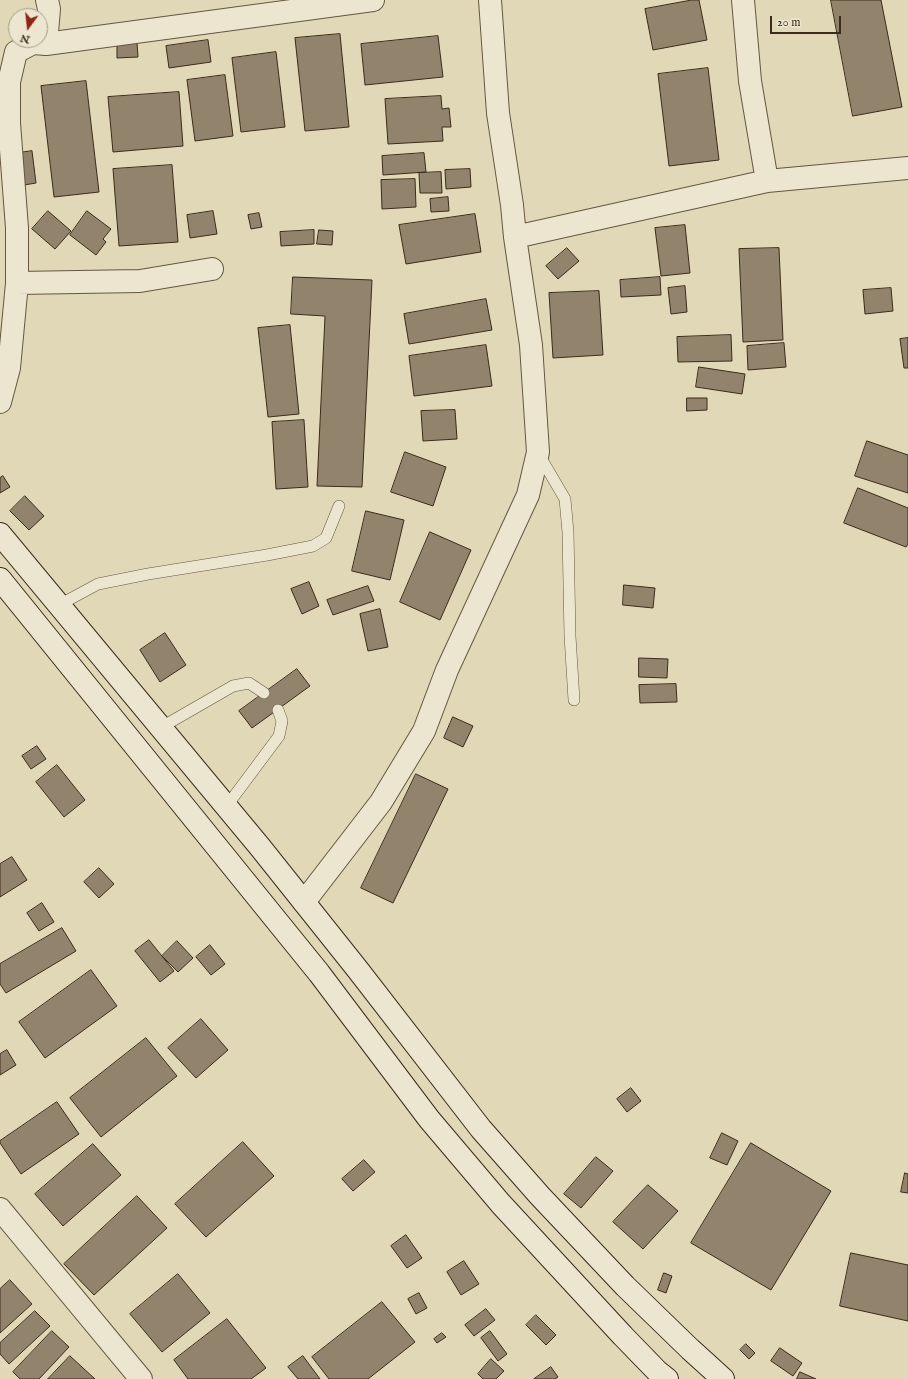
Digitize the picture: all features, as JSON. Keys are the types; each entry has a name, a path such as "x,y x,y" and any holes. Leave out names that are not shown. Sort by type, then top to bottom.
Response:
{"street":[{"path":"47,0 49,9 48,21"},
{"path":"48,44 373,0"},
{"path":"304,902 381,802 424,732 447,670 528,495 538,452 532,345 498,113 490,0"},
{"path":"743,0 750,81 766,181"},
{"path":"0,402 9,368 17,283 17,228 9,123 9,82 16,52 24,48"},
{"path":"515,237 766,181 908,168"},
{"path":"17,283 140,281 212,270"},
{"path":"0,534 304,902 491,1140 540,1196 625,1286 723,1379"},
{"path":"0,580 314,967 429,1119 501,1204 658,1376"},
{"path":"0,1209 142,1379"}],"lane":[{"path":"538,452 566,498 570,636 574,700"},
{"path":"59,605 98,584 313,546 326,538 339,506"},
{"path":"160,728 233,686 249,683 264,693"},
{"path":"226,807 279,736 282,721 278,710"}],"building":[{"path":"699,0 707,40 653,50 645,9"},
{"path":"831,0 881,0 902,107 853,116"},
{"path":"340,34 349,127 305,131 295,38"},
{"path":"438,36 443,77 365,85 361,44"},
{"path":"208,40 211,62 169,68 166,46"},
{"path":"137,43 138,57 117,58 117,44"},
{"path":"276,52 285,127 241,132 232,58"},
{"path":"708,68 719,160 669,166 658,74"},
{"path":"225,75 233,136 195,141 187,80"},
{"path":"86,81 99,192 54,197 41,86"},
{"path":"179,92 183,146 113,152 108,97"},
{"path":"441,96 442,109 449,108 451,127 442,127 443,141 388,144 385,99"},
{"path":"32,151 36,183 24,185 19,153"},
{"path":"424,153 426,172 383,175 382,156"},
{"path":"172,165 178,242 119,246 113,169"},
{"path":"470,169 471,187 446,189 445,170"},
{"path":"441,172 442,193 420,193 419,173"},
{"path":"415,179 416,207 382,209 381,180"},
{"path":"448,197 449,211 431,212 430,199"},
{"path":"48,211 71,231 55,249 32,229"},
{"path":"87,211 111,229 103,239 106,242 96,255 70,235"},
{"path":"213,211 217,234 190,238 187,215"},
{"path":"259,213 262,227 251,229 248,215"},
{"path":"475,214 481,252 406,264 399,225"},
{"path":"685,225 690,273 661,276 655,228"},
{"path":"314,230 314,244 281,246 280,232"},
{"path":"319,230 333,231 332,245 317,244"},
{"path":"567,248 579,261 558,279 546,266"},
{"path":"779,248 783,340 743,342 739,249"},
{"path":"293,277 372,280 362,487 317,486 325,316 291,314"},
{"path":"660,277 661,295 621,297 620,280"},
{"path":"685,286 687,312 671,314 668,288"},
{"path":"891,288 893,311 865,314 863,290"},
{"path":"599,291 603,355 553,358 549,293"},
{"path":"486,299 492,330 409,344 404,314"},
{"path":"290,325 299,414 268,417 258,328"},
{"path":"731,335 732,361 678,362 677,337"},
{"path":"908,338 908,368 904,368 900,339"},
{"path":"784,343 786,367 748,370 747,346"},
{"path":"486,345 492,386 414,396 409,356"},
{"path":"699,367 745,374 742,394 696,387"},
{"path":"687,398 707,398 707,410 687,411"},
{"path":"455,410 457,439 423,441 421,411"},
{"path":"304,420 308,487 276,489 272,422"},
{"path":"867,441 908,455 908,493 855,476"},
{"path":"405,452 446,467 433,506 391,492"},
{"path":"3,476 10,487 0,493 0,478"},
{"path":"858,488 908,508 908,544 906,547 844,523"},
{"path":"25,496 44,516 29,530 10,511"},
{"path":"366,511 404,520 390,580 352,571"},
{"path":"430,532 471,550 440,620 400,602"},
{"path":"309,582 319,606 302,614 291,589"},
{"path":"624,585 655,588 653,608 623,605"},
{"path":"368,586 374,601 333,615 327,600"},
{"path":"380,609 388,647 368,651 360,614"},
{"path":"165,633 186,665 160,682 140,650"},
{"path":"639,658 668,659 667,678 639,677"},
{"path":"297,669 310,686 252,728 239,711"},
{"path":"676,684 677,702 640,703 639,685"},
{"path":"453,717 473,726 463,747 444,738"},
{"path":"37,746 46,759 31,769 22,756"},
{"path":"57,765 85,800 64,817 36,782"},
{"path":"416,774 448,789 393,903 361,888"},
{"path":"12,857 27,880 0,897 0,864"},
{"path":"99,868 114,884 99,898 84,882"},
{"path":"42,903 54,922 39,931 27,913"},
{"path":"62,928 76,951 6,993 0,984 0,964"},
{"path":"149,940 174,971 160,982 135,951"},
{"path":"177,941 193,958 178,972 162,956"},
{"path":"210,945 225,964 211,975 196,957"},
{"path":"91,970 117,1006 45,1058 19,1022"},
{"path":"201,1019 228,1050 196,1078 168,1048"},
{"path":"146,1038 177,1076 101,1137 70,1098"},
{"path":"7,1050 16,1065 0,1075 0,1054"},
{"path":"631,1088 641,1101 627,1112 617,1099"},
{"path":"57,1102 79,1134 21,1174 0,1141"},
{"path":"722,1133 738,1141 727,1165 710,1158"},
{"path":"243,1142 274,1176 206,1237 175,1204"},
{"path":"751,1143 831,1191 771,1290 691,1243"},
{"path":"93,1144 121,1175 63,1226 35,1194"},
{"path":"596,1157 613,1171 581,1208 564,1194"},
{"path":"364,1160 375,1172 353,1191 342,1179"},
{"path":"905,1173 908,1174 908,1193 901,1192"},
{"path":"648,1185 678,1211 643,1249 613,1222"},
{"path":"137,1196 167,1228 94,1295 64,1264"},
{"path":"406,1235 422,1258 407,1268 391,1246"},
{"path":"851,1253 908,1265 908,1321 840,1306"},
{"path":"464,1261 479,1284 461,1295 447,1272"},
{"path":"664,1273 672,1276 666,1293 658,1290"},
{"path":"178,1274 210,1313 162,1352 130,1314"},
{"path":"10,1280 32,1304 0,1333 0,1289"},
{"path":"419,1293 427,1308 416,1314 408,1299"},
{"path":"382,1302 415,1342 368,1379 329,1379 312,1357"},
{"path":"486,1309 495,1320 474,1336 465,1325"},
{"path":"35,1311 50,1326 9,1364 0,1354 0,1343"},
{"path":"536,1315 556,1335 546,1345 526,1325"},
{"path":"227,1319 266,1368 251,1379 188,1379 174,1360"},
{"path":"52,1331 69,1347 39,1379 20,1379 13,1372"},
{"path":"490,1331 507,1354 498,1361 481,1338"},
{"path":"442,1333 446,1337 437,1343 434,1339"},
{"path":"746,1344 755,1353 749,1359 740,1350"},
{"path":"780,1348 802,1363 793,1376 771,1361"},
{"path":"70,1356 95,1379 48,1379"},
{"path":"303,1356 320,1379 298,1379 288,1367"},
{"path":"491,1359 504,1371 496,1379 483,1379 478,1374"},
{"path":"551,1367 558,1377 555,1379 534,1379"},
{"path":"800,1372 816,1379 797,1379"}]}
